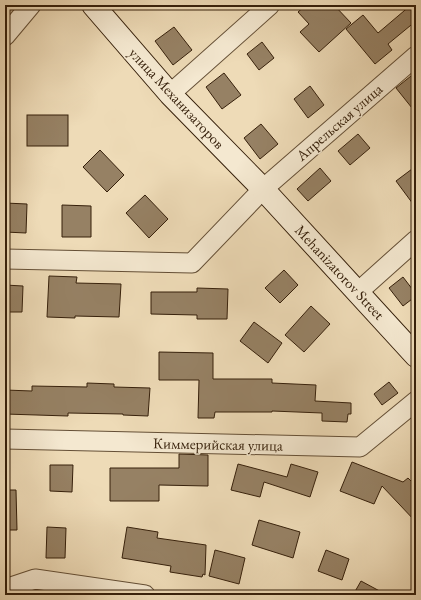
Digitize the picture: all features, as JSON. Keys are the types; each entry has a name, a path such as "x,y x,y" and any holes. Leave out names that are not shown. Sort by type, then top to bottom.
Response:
{"street":[{"path":"5,36 31,5"},
{"name":"улица Механизаторов","path":"93,5 170,94 263,189"},
{"path":"170,94 270,5"},
{"name":"Апрельская улица","path":"5,259 192,263 263,189 416,56"},
{"name":"Mehanizatorov Street","path":"263,189 416,356"},
{"path":"358,292 416,240"},
{"name":"Киммерийская улица","path":"5,440 360,447 416,401"},
{"path":"5,590 35,579 145,595"}],"shaded area":[{"path":"5,5 22,5 5,21"}],"building":[{"path":"306,5 334,5 351,23 319,52 300,32 309,24 298,12"},
{"path":"411,5 416,5 416,21 388,44 392,50 375,64 346,29 363,15 378,33"},
{"path":"174,27 192,50 173,65 155,41"},
{"path":"262,42 274,58 259,70 247,54"},
{"path":"416,72 416,113 396,88"},
{"path":"224,73 241,95 222,109 206,87"},
{"path":"310,86 324,105 308,118 294,99"},
{"path":"27,115 68,115 68,146 27,146"},
{"path":"261,124 278,144 260,159 244,138"},
{"path":"358,134 370,148 350,165 338,151"},
{"path":"100,150 124,175 107,192 83,167"},
{"path":"416,166 416,208 396,181"},
{"path":"320,168 331,181 308,201 297,189"},
{"path":"145,195 168,219 149,238 126,213"},
{"path":"5,203 27,204 26,233 5,232"},
{"path":"62,205 91,206 91,237 62,237"},
{"path":"284,270 298,285 280,303 265,288"},
{"path":"49,276 77,277 76,283 121,284 119,317 47,317"},
{"path":"403,277 416,296 403,306 389,288"},
{"path":"5,285 23,286 22,312 5,312"},
{"path":"197,288 228,289 227,319 197,319 197,315 151,314 151,292 197,292"},
{"path":"311,306 330,324 304,352 285,335"},
{"path":"254,322 282,343 268,363 240,341"},
{"path":"159,352 213,353 213,379 272,379 272,383 316,385 315,401 351,403 351,414 348,414 347,422 322,421 322,413 272,411 215,412 214,418 198,418 199,380 159,380"},
{"path":"389,382 398,393 382,405 374,394"},
{"path":"87,383 114,384 114,387 150,388 148,416 68,413 68,416 5,414 5,390 32,391 32,386 87,387"},
{"path":"179,454 208,455 208,486 159,485 159,501 110,501 110,468 179,468"},
{"path":"352,462 403,482 408,478 416,486 416,522 382,486 374,504 340,491"},
{"path":"238,464 287,477 291,464 318,472 310,497 264,482 260,497 231,490"},
{"path":"50,465 73,465 72,492 50,491"},
{"path":"5,490 16,490 17,530 5,530"},
{"path":"259,520 300,532 293,558 252,545"},
{"path":"47,527 66,528 65,558 46,558"},
{"path":"127,527 158,532 157,538 206,545 205,575 203,574 202,577 170,572 171,566 122,558"},
{"path":"215,550 245,558 239,584 209,576"},
{"path":"326,550 349,559 342,580 318,571"},
{"path":"361,581 387,595 353,595"}]}
